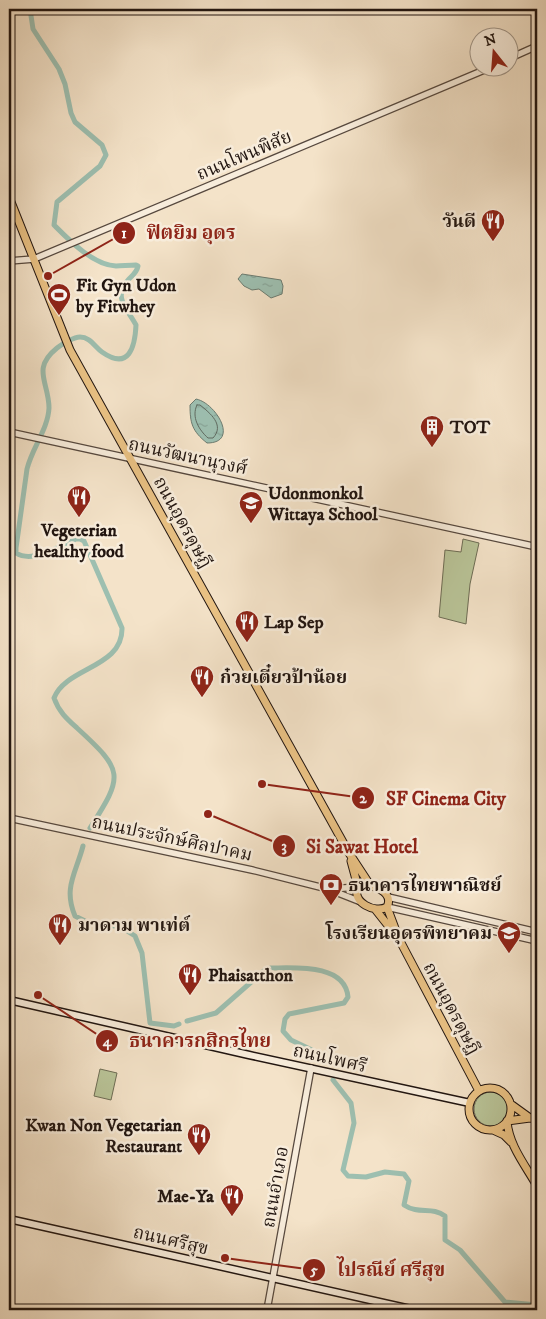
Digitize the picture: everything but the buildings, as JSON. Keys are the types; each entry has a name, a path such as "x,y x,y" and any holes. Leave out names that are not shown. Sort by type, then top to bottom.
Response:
{"main road":[{"name":"ถนนอุดรดุษฎี","path":"9,197 70,350 349,853 370,885"},
{"name":"ถนนอุดรดุษฎี","path":"349,853 358,887"},
{"path":"370,885 377,887 388,897 387,907 381,910 375,909 361,902 357,896 358,887 370,885"},
{"name":"ถนนอุดรดุษฎี","path":"387,907 399,939 479,1091"},
{"name":"ถนนอุดรดุษฎี","path":"375,909 399,939"},
{"name":"ถนนโพศรี","path":"9,1000 470,1103"},
{"path":"493,1130 507,1122 512,1113 512,1105 507,1095 491,1087 479,1091 472,1098 469,1112 473,1121 480,1127 493,1130 512,1143"},
{"path":"512,1105 534,1119"},
{"path":"507,1122 534,1119"},
{"path":"507,1122 512,1143 537,1186"},
{"name":"ถนนศรีสุข","path":"9,1219 416,1310"}],"street":[{"path":"518,55 537,46"},
{"name":"ถนนโพนพิสัย","path":"9,261 34,259 67,246 468,77"},
{"name":"ถนนวัฒนานุวงศ์","path":"9,432 537,547"},
{"name":"ถนนประจักษ์ศิลปาคม","path":"9,818 248,869 328,889"},
{"path":"328,889 358,887"},
{"path":"328,889 361,902"},
{"path":"387,907 535,940 535,931 388,897"},
{"path":"432,917 434,908"},
{"name":"ถนนอำเภอ","path":"268,1310 312,1068"}],"shaded area":[{"path":"463,539 479,543 470,584 466,624 439,617 445,550 461,552"},
{"path":"100,1069 117,1073 111,1100 94,1096"},
{"path":"491,1092 498,1093 503,1097 507,1102 507,1116 503,1121 498,1125 491,1126 484,1125 479,1121 475,1116 474,1109 475,1102 479,1097 484,1093"}],"water":[{"path":"242,274 281,280 283,286 282,294 271,298 259,289 252,290 244,286 238,279"},
{"path":"196,399 204,402 211,408 221,422 222,437 217,441 207,443 198,435 193,426 190,405"}],"waterway":[{"path":"30,9 33,29 59,69 65,84 71,113 75,122 102,145 106,155 100,166 57,202 54,225 90,257 107,265 138,266 136,272 124,285 121,297 125,308 136,325 134,341 129,354 119,359 111,357 102,352 90,340 84,337 77,337 59,346 45,363 43,376 48,399 48,416 27,469 16,548 16,553 30,556 46,553 76,539 84,541 122,628 120,641 113,651 104,660 70,680 60,688 54,698 64,715 104,754 114,774 109,796 90,828"},
{"path":"83,846 70,889 75,916 87,922 121,927 135,936 142,953 150,1023 174,1026 179,1024"},
{"path":"187,1021 216,1013 265,970 270,968 317,970 338,978 345,986 348,997 344,1003 289,1014 285,1019 283,1031 291,1040 314,1051"},
{"path":"333,1080 351,1103 354,1123 343,1170 348,1176 366,1177 385,1172 404,1174 409,1181 404,1205 415,1210 435,1211 445,1216 445,1240 460,1250 505,1302 537,1305"}],"place":[{"name":"วันดี","path":"493,242"},
{"name":"ฟิตยิม อุดร","path":"48,276"},
{"name":"Fit Gyn Udon by Fitwhey","path":"59,316"},
{"name":"TOT","path":"432,448"},
{"name":"Vegeterian healthy food","path":"79,518"},
{"name":"Udonmonkol Wittaya School","path":"251,524"},
{"name":"Lap Sep","path":"247,643"},
{"name":"ก๋วยเตี๋ยวป้าน้อย","path":"202,698"},
{"name":"SF Cinema City","path":"262,784"},
{"name":"Si Sawat Hotel","path":"208,814"},
{"name":"ธนาคารไทยพาณิชย์","path":"331,906"},
{"name":"มาดาม พาเท่ต์","path":"60,946"},
{"name":"โรงเรียนอุดรพิทยาคม","path":"509,954"},
{"name":"ธนาคารกสิกรไทย","path":"38,995"},
{"name":"Phaisatthon","path":"190,996"},
{"name":"Kwan Non Vegetarian Restaurant","path":"199,1156"},
{"name":"Mae-Ya","path":"232,1217"},
{"name":"ไปรณีย์ ศรีสุข","path":"225,1258"}]}
